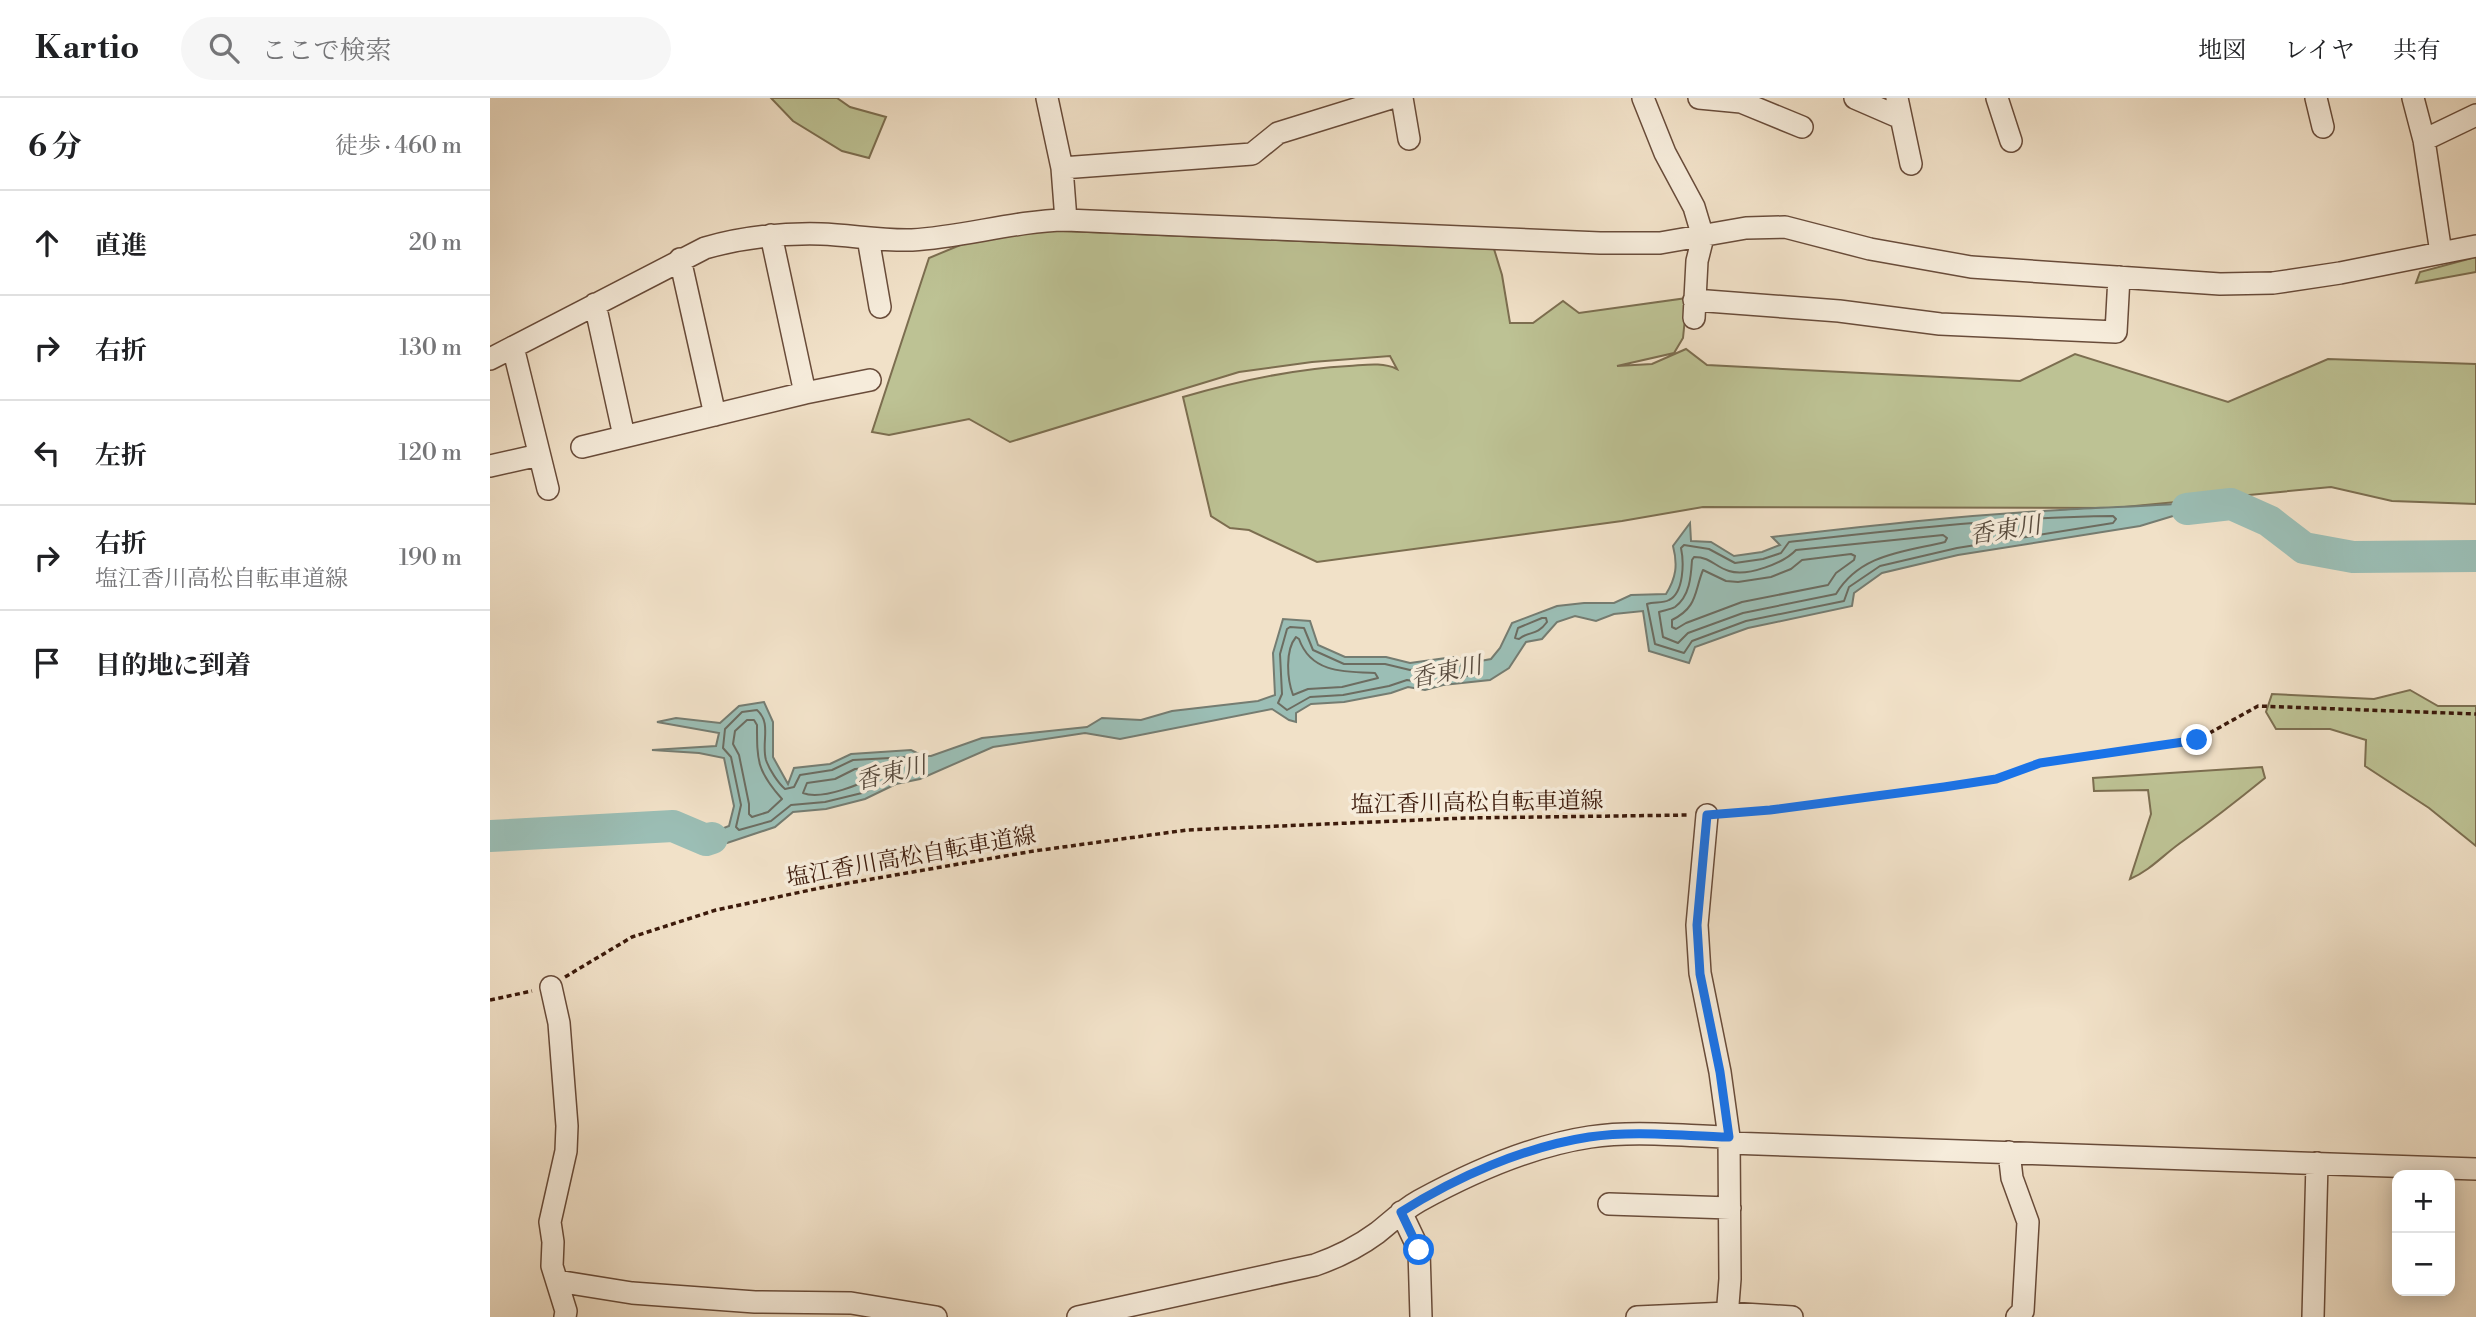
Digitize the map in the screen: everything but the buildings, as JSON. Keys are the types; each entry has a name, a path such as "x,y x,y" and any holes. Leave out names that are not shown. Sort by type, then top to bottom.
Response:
{"street":[{"path":"1046,98 1062,168 1066,220"},
{"path":"1062,168 1252,154 1278,133 1391,98"},
{"path":"1402,98 1409,139"},
{"path":"1643,98 1665,153 1694,207 1703,237 1697,261 1694,309 1839,311 1940,324 2116,332 2119,277"},
{"path":"1699,98 1741,102 1802,127"},
{"path":"1855,98 1899,108 1911,164"},
{"path":"1997,98 2011,141"},
{"path":"2316,98 2323,127"},
{"path":"2413,98 2424,140 2441,253"},
{"path":"2424,140 2476,115"},
{"path":"490,359 680,259 705,248 740,238 771,235 822,234 912,240 1041,220 1066,220 1600,243 1660,243 1746,228 1785,227 1870,249 1971,267 2220,284 2273,283 2476,246"},
{"path":"771,235 804,393"},
{"path":"868,238 880,307"},
{"path":"680,259 715,415"},
{"path":"595,304 624,436"},
{"path":"513,347 548,489"},
{"path":"582,447 804,393 870,380"},
{"path":"490,466 539,455"},
{"path":"1707,815 1697,925 1700,974 1720,1072 1729,1140 1727,1315"},
{"path":"551,987 559,1024 567,1126 566,1151 550,1222 553,1242 551,1266 566,1311 565,1317"},
{"path":"1078,1317 1315,1265 1341,1256 1418,1201 1484,1168 1542,1148 1589,1137 1613,1135 2476,1169"},
{"path":"2009,1152 2012,1178 2028,1222 2021,1315"},
{"path":"2313,1317 2317,1163"},
{"path":"1609,1204 1730,1208"},
{"path":"1401,1212 1419,1250 1421,1317"},
{"path":"557,1281 646,1294 936,1317"},
{"path":"1637,1317 1793,1317"}],"path":[{"name":"塩江香川高松自転車道線","path":"490,1000 551,987 632,937 716,910 820,888 1034,851 1187,830 1466,818 1707,815 1770,810 1996,779 2040,763 2197,740 2258,706 2476,714"}],"green space":[{"path":"771,98 837,98 850,107 886,117 869,158 842,151 793,121"},
{"path":"1039,230 1494,249 1502,275 1510,323 1533,323 1563,301 1579,313 1687,298 1683,338 1674,353 1617,366 1652,364 1686,349 1707,365 2020,381 2075,354 2228,402 2328,359 2476,364 2476,504 2392,501 2331,487 2114,508 1703,507 1622,521 1317,562 1249,530 1230,528 1211,516 1183,397 1245,381 1307,370 1374,365 1397,369 1390,356 1312,362 1239,372 1010,442 969,419 889,435 872,432 929,258 970,241"},
{"path":"2476,257 2476,272 2416,283 2420,272"},
{"path":"2410,690 2438,706 2476,706 2476,846 2429,808 2365,766 2366,740 2330,729 2276,729 2266,712 2272,694 2374,699"},
{"path":"2262,767 2265,778 2151,866 2130,879 2151,814 2148,790 2094,791 2093,778"}],"water":[{"path":"2204,502 2231,504 2140,526 1958,555 1882,573 1854,593 1852,606 1748,628 1695,647 1689,663 1649,651 1643,611 1614,614 1596,621 1575,616 1557,622 1542,639 1526,642 1509,668 1490,680 1443,685 1425,690 1408,687 1344,702 1311,704 1296,713 1296,722 1272,709 1120,739 1085,733 993,747 920,779 896,784 865,799 826,809 793,812 775,827 727,843 698,844 684,837 673,826 688,825 706,835 729,826 734,806 724,758 699,753 652,750 716,746 719,733 657,722 676,718 720,723 739,706 764,702 773,722 773,757 788,784 794,768 830,764 851,754 911,750 923,756 931,756 982,738 1087,727 1102,718 1141,720 1172,711 1258,701 1275,695 1273,653 1283,619 1310,621 1318,645 1345,657 1386,657 1410,663 1453,657 1475,662 1491,659 1500,648 1512,623 1557,606 1614,603 1631,595 1666,594 1675,571 1673,546 1690,523 1691,541 1711,542 1734,556 1762,552 1780,545 1772,537 1988,515"}],"waterway":[{"name":"香東川","path":"2187,509 2231,504 2269,521 2304,548 2353,557 2476,556"},
{"name":"香東川","path":"490,836 673,826 706,840 712,838"}],"route":[{"path":"1419,1250 1401,1212 1484,1168 1542,1148 1589,1137 1729,1137 1720,1072 1700,974 1697,925 1707,815 1770,810 1944,787 1996,779 2040,763 2197,740"}]}
